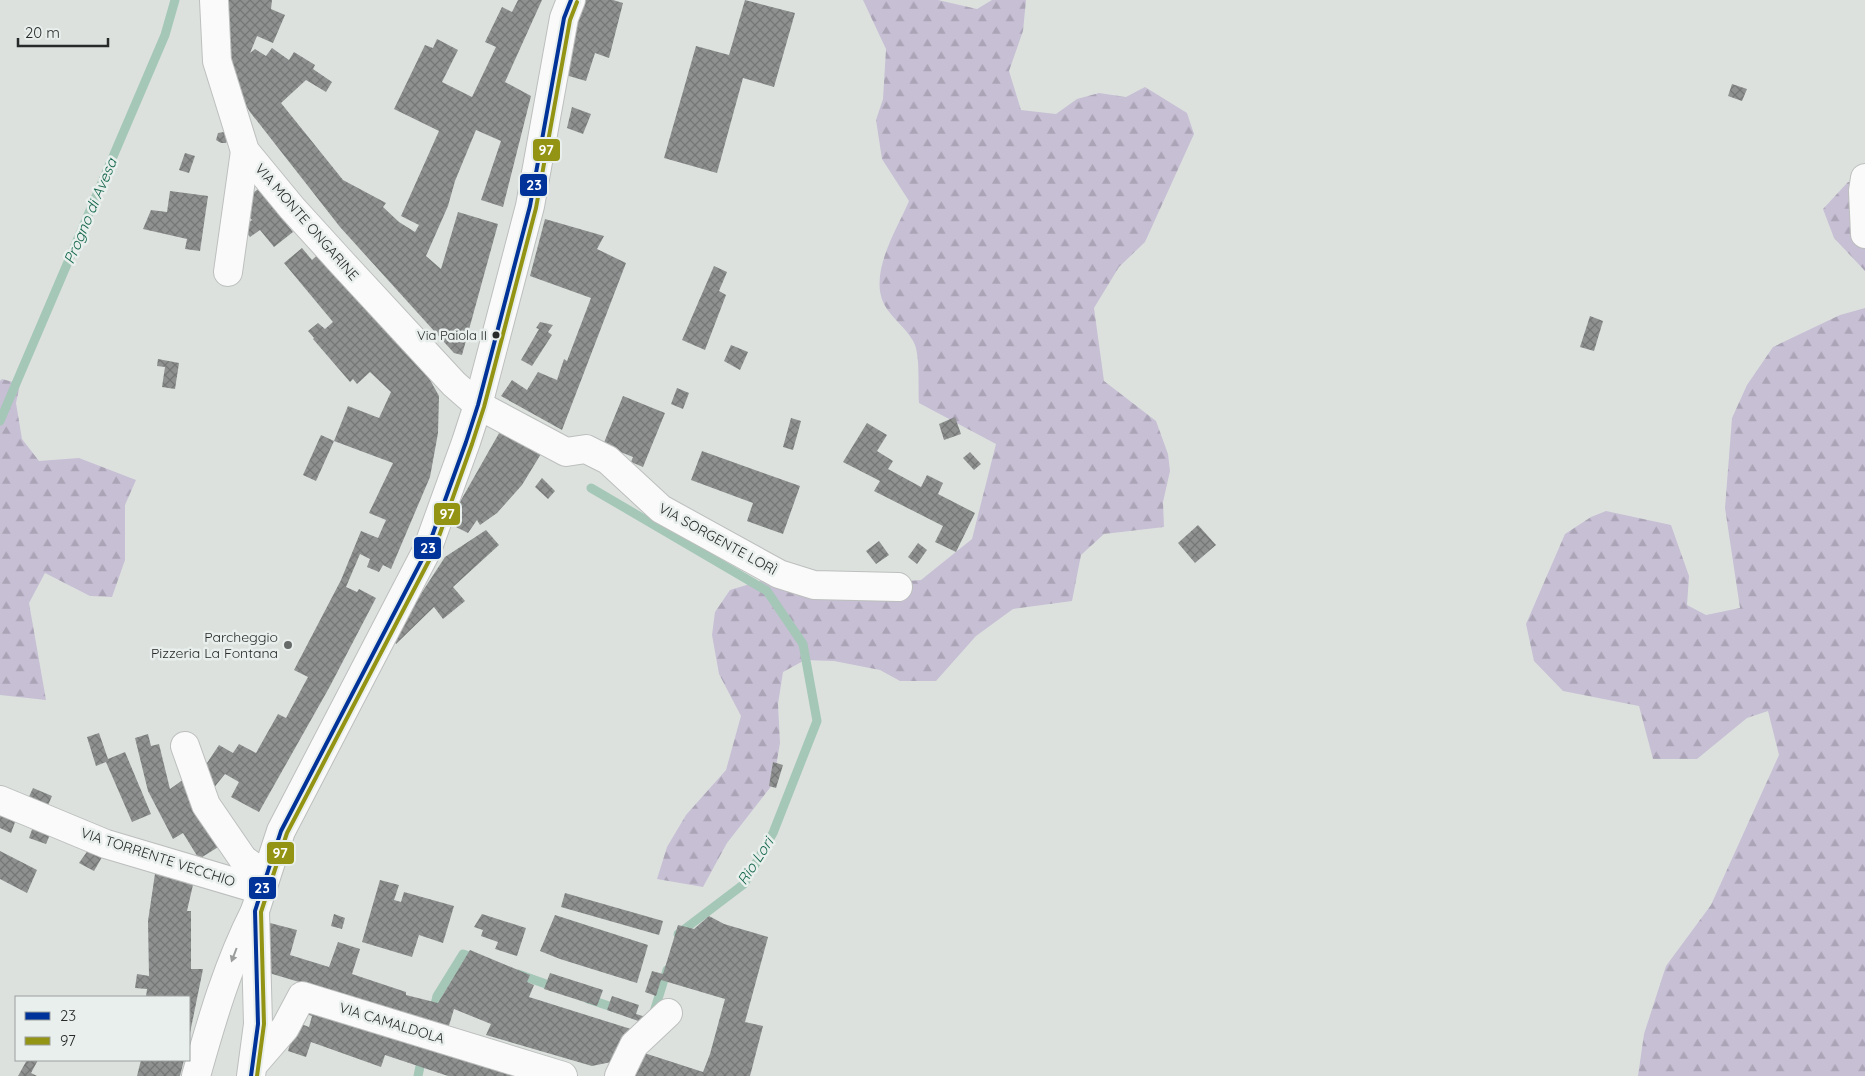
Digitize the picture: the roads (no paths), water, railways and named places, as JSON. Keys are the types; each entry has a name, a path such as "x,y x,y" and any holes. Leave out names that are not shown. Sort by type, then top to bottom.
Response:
{"street":[{"name":"VIA MONTE ONGARINE","path":"214,0 217,61 245,151 292,208 343,264 454,384 478,404"},
{"path":"196,1076 222,986 260,892 281,831 427,550 478,404 530,206 564,18 571,0"},
{"path":"228,272 245,151"},
{"path":"1865,178 1863,191 1865,234"},
{"name":"VIA SORGENTE LORÌ","path":"478,404 566,452 586,449 608,460 661,509 779,574 814,585 898,587"},
{"name":"VIA TORRENTE VECCHIO","path":"185,746 206,805 243,858 260,892"},
{"name":"VIA TORRENTE VECCHIO","path":"0,800 106,844 260,892"},
{"path":"252,1070 258,1024 260,892"},
{"name":"VIA CAMALDOLA","path":"252,1070 285,1028 302,996 563,1076"},
{"path":"619,1076 634,1045 668,1013"}],"waterway":[{"name":"Progno di Avesa","path":"0,421 165,35 175,0"},
{"name":"Rio Lori","path":"591,488 767,591 803,644 817,721 773,833 744,884 678,934"},
{"name":"Rio Lori","path":"433,1013 437,996 463,954 477,959"},
{"name":"Rio Lori","path":"653,1015 667,970"},
{"name":"Rio Lori","path":"518,974 557,988"},
{"name":"Rio Lori","path":"588,999 618,1009"},
{"name":"Rio Lori","path":"418,1076 422,1057"}],"place":[{"name":"Via Paiola II","path":"496,335"},
{"name":"Parcheggio Pizzeria La Fontana","path":"288,645"}]}
